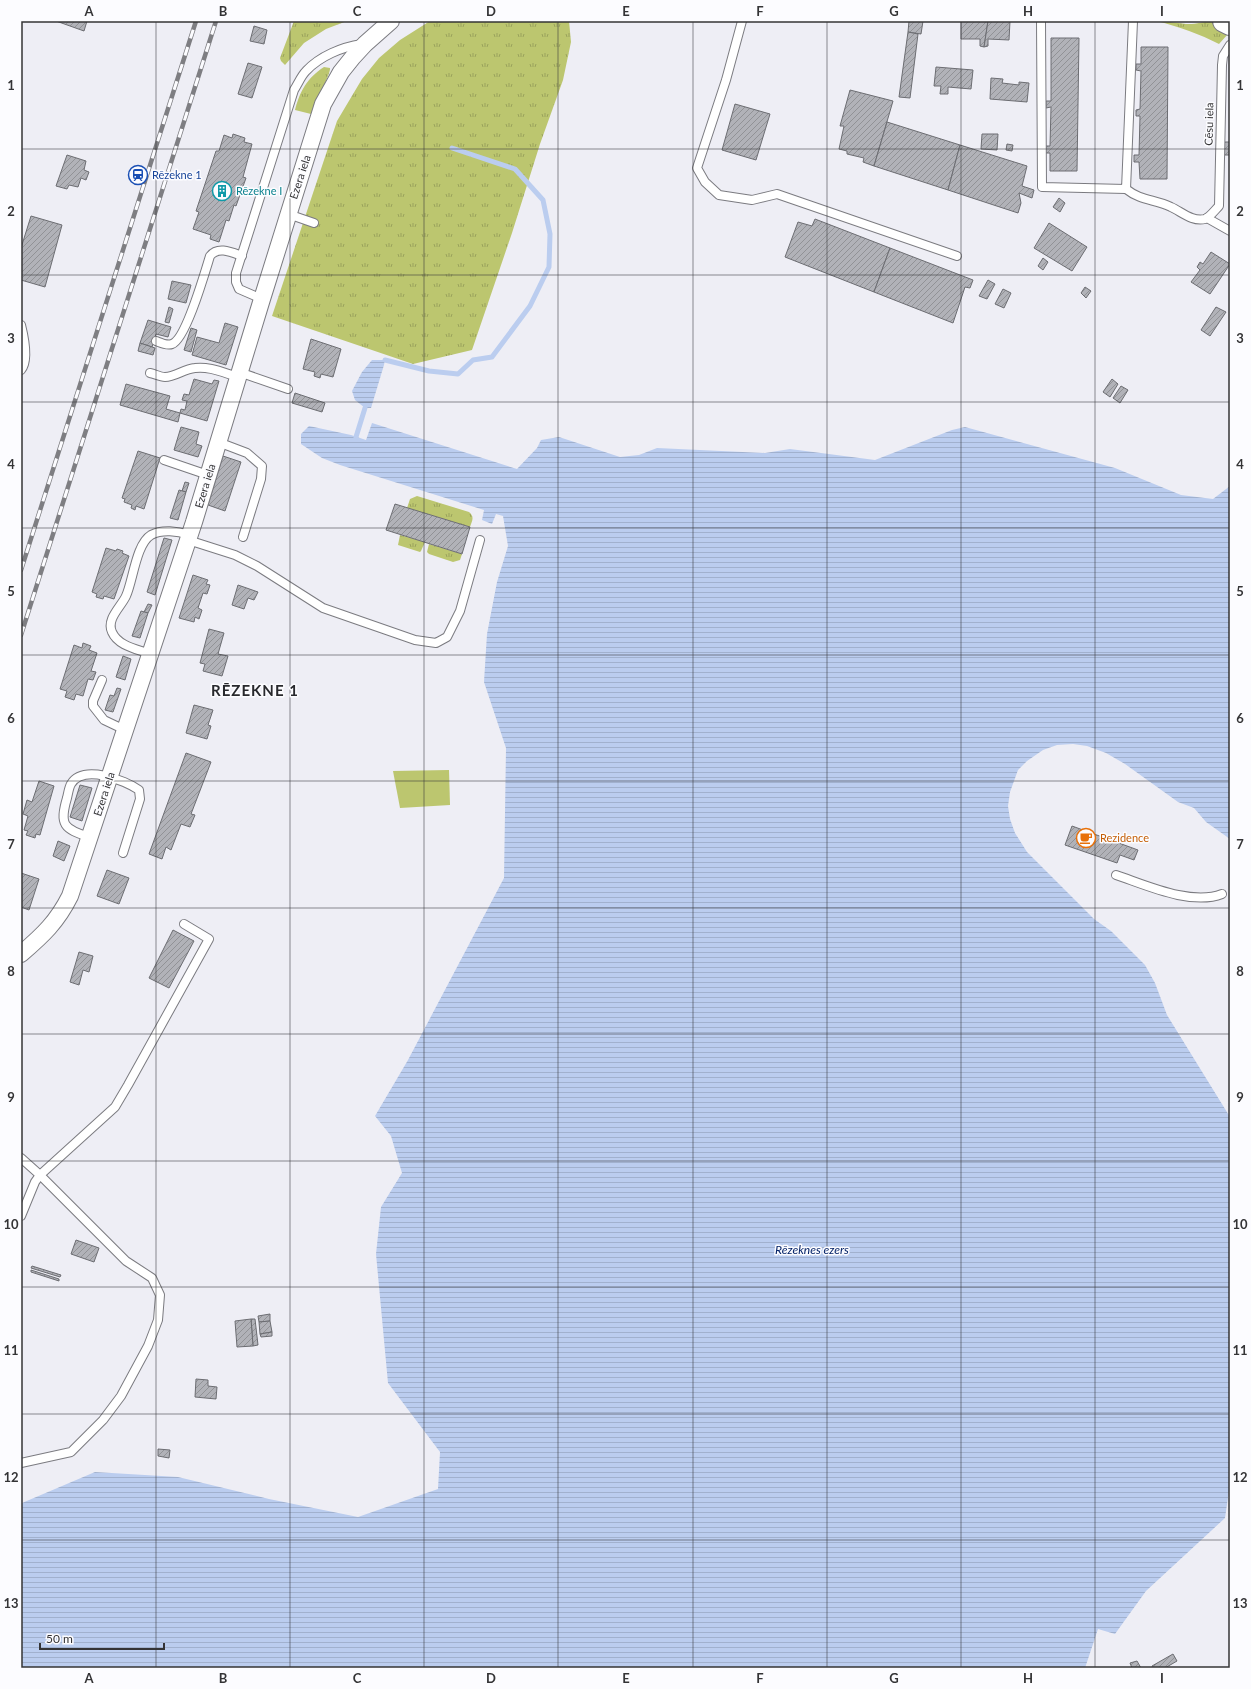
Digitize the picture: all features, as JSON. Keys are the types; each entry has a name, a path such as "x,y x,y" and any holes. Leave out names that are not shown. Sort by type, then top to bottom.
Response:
{"main road":[{"path":"1224,21 1230,24"}],"street":[{"name":"Ezera iela","path":"21,954 51,926 61,914 70,896 189,538 323,104 341,72 365,44 391,21"}],"lane":[{"path":"742,21 726,80 697,168 705,182 719,194 752,200 777,194 957,256"},
{"path":"1041,21 1042,187 1126,189 1134,196 1171,207 1197,220 1207,218 1230,231"},
{"path":"1126,189 1133,21"},
{"path":"262,298 239,289 236,282 236,273 294,90 306,71 324,57 345,47 365,44"},
{"name":"Cēsu iela","path":"1207,218 1219,206 1222,65 1223,56 1230,45"},
{"path":"288,214 314,223"},
{"path":"156,341 167,345 176,341 181,335 188,320 212,253 222,250 242,256"},
{"path":"21,325 25,341 24,367 21,370"},
{"path":"150,373 164,377 171,376 183,370 196,368 212,369 288,389"},
{"path":"218,442 246,452 262,466 261,479 243,536"},
{"path":"164,460 208,475"},
{"path":"150,654 123,644 111,631 111,622 126,597 143,544 150,536 158,532 181,532 189,538 235,555 257,566 323,608 415,640 436,644 448,637 460,610 480,540"},
{"path":"102,680 93,701 93,706 104,720 125,730"},
{"path":"89,837 74,832 64,821 62,813 71,783 79,777 92,774 109,777 133,786 139,790 140,799 123,853"},
{"path":"1116,875 1168,893 1187,896 1217,896 1222,894"},
{"path":"21,1216 35,1182 40,1175 115,1107 128,1085 209,939 184,924"},
{"path":"21,1158 126,1261 152,1278 160,1295 158,1320 148,1346 121,1396 103,1420 71,1452 21,1463"}],"green space":[{"path":"294,21 347,21 326,29 304,43 285,65 280,58"},
{"path":"430,21 569,21 571,42 563,80 540,144 512,233 472,350 413,364 272,316 337,121 362,79 379,58 400,40"},
{"path":"1157,21 1186,24 1213,22 1223,28 1228,34 1219,44 1189,31"},
{"path":"324,67 330,68 330,71 311,114 295,110 299,97 309,80"},
{"path":"417,496 469,512 472,517 470,527 407,508 410,499"},
{"path":"400,535 425,542 421,551 420,552 398,545"},
{"path":"429,544 462,554 460,560 453,562 429,554 427,552"},
{"path":"449,770 450,805 400,808 393,771"}],"water":[{"path":"372,360 385,360 371,408 365,408 355,400 352,391 362,372"},
{"name":"Rēzeknes ezers","path":"372,423 517,469 537,448 541,440 559,437 620,457 639,455 657,448 765,453 790,449 875,460 952,430 965,427 1115,468 1181,495 1213,499 1230,486 1230,839 1206,822 1194,808 1178,802 1125,764 1106,753 1087,746 1073,744 1057,745 1043,750 1027,761 1018,770 1010,792 1008,806 1010,819 1015,833 1027,852 1094,919 1111,931 1145,965 1155,983 1167,1015 1230,1117 1230,1484 1225,1518 1146,1591 1115,1634 1098,1629 1085,1668 21,1668 22,1503 95,1472 178,1477 269,1499 358,1517 438,1489 440,1452 388,1383 376,1254 381,1207 402,1173 391,1136 375,1116 408,1060 504,878 506,748 484,682 487,634 497,582 508,546 503,516 496,514 492,524 482,520 484,510 340,465 322,458 301,444 301,434 309,426 351,435 366,440"}],"building":[{"path":"56,21 87,21 84,31"},
{"path":"909,21 923,21 921,34 908,32"},
{"path":"961,21 988,21 984,47 980,46 980,39 961,39"},
{"path":"988,21 1010,21 1009,40 988,39 988,46 984,47"},
{"path":"254,26 267,30 264,44 250,41"},
{"path":"908,32 918,34 910,98 899,97"},
{"path":"1051,38 1079,38 1077,171 1050,171 1050,153 1045,153 1045,146 1050,146 1051,107 1046,108 1046,101 1051,101"},
{"path":"1141,47 1168,47 1167,179 1140,179 1139,162 1134,162 1134,155 1139,155 1140,116 1136,116 1136,110 1140,109 1141,71 1136,70 1136,64 1141,64"},
{"path":"248,63 262,67 252,98 238,94"},
{"path":"936,67 973,70 971,89 948,87 948,94 940,94 941,86 934,86"},
{"path":"991,78 1003,79 1002,83 1019,85 1019,82 1029,83 1027,102 990,99"},
{"path":"850,90 893,101 874,166 863,162 864,158 847,154 847,151 839,149 844,126 840,126"},
{"path":"735,104 770,114 756,160 722,150"},
{"path":"887,122 960,145 948,190 874,166"},
{"name":"Rēzekne I","path":"233,134 245,138 244,142 252,144 243,177 246,178 236,206 234,205 229,221 226,220 219,242 210,239 211,235 193,229 199,212 196,211 216,151 219,151 224,135 232,138"},
{"path":"982,134 998,134 997,150 981,149"},
{"path":"1223,142 1230,142 1230,155 1223,155"},
{"path":"1007,144 1013,145 1012,151 1006,150"},
{"path":"960,145 1027,166 1022,186 1034,190 1032,198 1019,193 1021,203 1018,213 948,190"},
{"path":"67,155 86,161 84,170 89,172 86,180 81,178 78,187 69,185 67,189 56,186"},
{"path":"1059,198 1065,203 1060,212 1053,207"},
{"path":"31,216 62,225 45,287 21,280 21,248"},
{"path":"815,219 890,248 874,292 785,257 798,222 812,226"},
{"path":"1049,223 1087,247 1072,271 1034,248"},
{"path":"890,248 973,280 970,288 965,287 953,323 874,292"},
{"path":"1211,252 1230,264 1210,294 1191,282 1200,270 1197,267 1200,262 1203,264"},
{"path":"1043,258 1048,262 1043,270 1038,266"},
{"path":"988,280 995,284 987,299 979,296"},
{"path":"172,281 191,285 186,303 168,299"},
{"path":"1085,287 1091,291 1086,298 1081,293"},
{"path":"1003,289 1011,293 1004,308 995,304"},
{"path":"169,307 173,309 169,323 165,322"},
{"path":"1216,307 1226,312 1210,336 1201,330"},
{"path":"148,320 171,327 168,337 156,334 152,347 140,343"},
{"path":"225,323 238,327 226,365 192,355 197,337 219,343"},
{"path":"191,328 197,330 191,352 184,350"},
{"path":"311,339 341,349 333,377 321,374 320,378 314,376 315,372 303,369"},
{"path":"140,343 155,348 153,355 138,351"},
{"path":"194,379 212,384 214,380 219,381 207,421 180,413 181,409 185,410 187,401 182,400 184,394 189,395"},
{"path":"1112,379 1118,384 1110,397 1103,392"},
{"path":"126,384 170,396 166,409 180,413 178,422 120,405"},
{"path":"1121,386 1128,390 1120,403 1113,398"},
{"path":"295,393 325,403 322,412 292,403"},
{"path":"181,427 199,432 196,444 202,446 198,457 174,450"},
{"path":"138,451 160,458 144,509 136,506 135,510 131,508 132,505 124,502 125,499 122,498"},
{"path":"223,456 241,462 225,511 208,505"},
{"path":"185,482 189,483 186,492 182,491"},
{"path":"179,490 186,492 178,520 170,518"},
{"path":"395,504 470,527 462,554 386,530"},
{"path":"164,538 172,540 155,595 147,592"},
{"path":"106,548 116,551 117,549 123,551 122,553 129,556 114,599 104,596 103,599 96,597 97,594 92,592"},
{"path":"193,575 208,580 206,584 210,585 207,594 203,593 198,608 202,610 199,619 195,617 194,622 179,618"},
{"path":"238,585 258,592 254,600 248,598 244,609 232,605"},
{"path":"148,604 152,605 148,613 144,612"},
{"path":"141,611 148,613 140,638 132,636"},
{"path":"209,629 224,633 218,654 228,656 222,676 203,671 205,664 200,663"},
{"path":"83,643 91,646 89,650 97,653 91,671 96,672 93,680 88,679 83,696 76,694 74,700 65,697 67,691 60,689 74,645 82,648"},
{"path":"123,656 131,659 125,680 116,677"},
{"path":"117,688 121,689 113,712 105,710 110,695 114,696"},
{"path":"194,705 213,710 208,725 211,726 207,739 186,733"},
{"path":"186,753 211,762 191,814 195,815 190,827 181,824 171,850 166,847 162,859 149,854"},
{"path":"39,781 54,786 40,835 36,834 35,838 26,835 28,831 24,830 28,816 23,814 27,800 32,802"},
{"path":"80,785 92,788 82,821 70,817"},
{"name":"Rezidence","path":"1072,826 1138,850 1134,860 1120,855 1117,863 1065,845"},
{"path":"58,841 70,846 64,861 53,856"},
{"path":"107,870 129,878 119,904 97,896"},
{"path":"21,873 39,879 29,910 21,907"},
{"path":"173,930 194,941 169,988 149,978"},
{"path":"79,952 93,956 89,972 83,970 79,985 70,982"},
{"path":"76,1240 99,1248 94,1262 71,1254"},
{"path":"32,1266 61,1275 60,1277 31,1268"},
{"path":"31,1270 59,1279 59,1281 31,1272"},
{"path":"270,1314 270,1321 259,1322 258,1316"},
{"path":"251,1319 255,1319 258,1345 253,1346"},
{"path":"251,1319 253,1346 237,1347 235,1321"},
{"path":"270,1321 272,1332 260,1334 259,1322"},
{"path":"272,1332 272,1336 261,1337 260,1334"},
{"path":"196,1379 208,1380 208,1386 217,1387 216,1399 195,1397"},
{"path":"158,1449 170,1450 169,1458 158,1456"},
{"path":"1173,1654 1177,1661 1165,1668 1153,1668 1152,1666"},
{"path":"1137,1661 1141,1668 1132,1668 1130,1663"}],"waterway":[{"path":"385,360 429,371 458,374 473,360 492,357 530,306 549,267 550,234 543,200 515,169 452,148"},
{"path":"356,437 365,408"}],"railway":[{"path":"21,570 196,21"},
{"path":"21,635 216,21"}],"place":[{"name":"Rēzekne 1","path":"138,175"},
{"name":"Rēzekne I","path":"222,191"},
{"name":"Rezidence","path":"1086,838"}],"district":[{"name":"RĒZEKNE 1","path":"255,691"}]}
